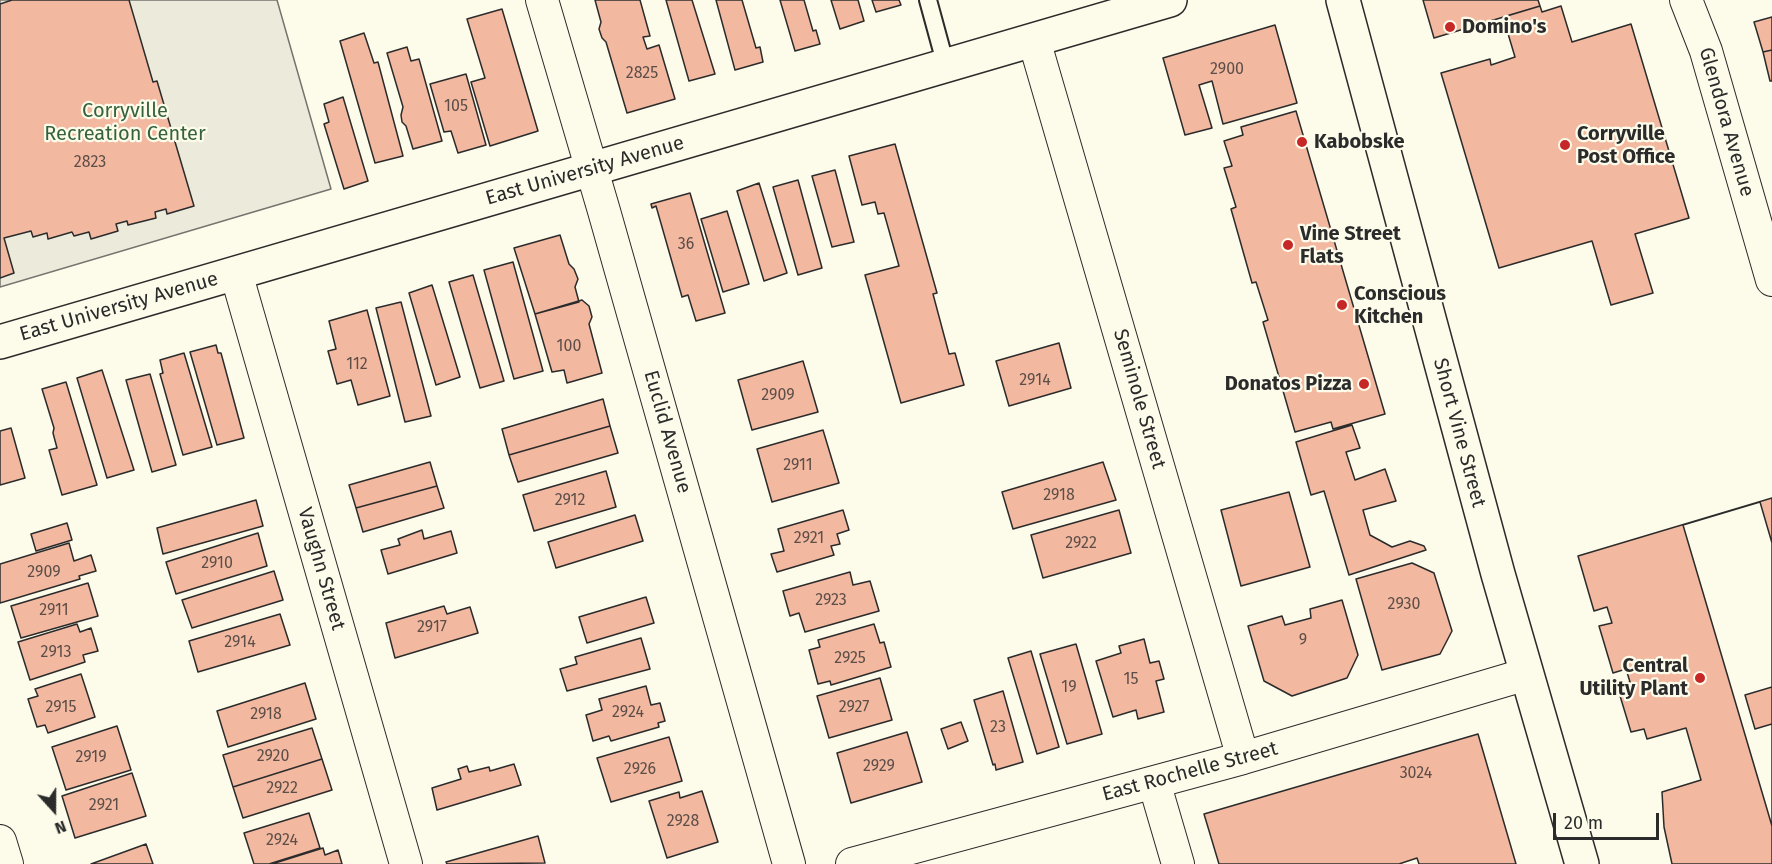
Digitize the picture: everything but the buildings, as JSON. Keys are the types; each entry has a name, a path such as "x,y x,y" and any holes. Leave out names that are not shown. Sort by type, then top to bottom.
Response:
{"street":[{"name":"Euclid Avenue","path":"542,0 789,864"},
{"name":"East University Avenue","path":"0,342 1170,0"},
{"name":"Short Vine Street","path":"1343,0 1451,402 1582,864"},
{"name":"Glendora Avenue","path":"1686,0 1706,51 1772,280"},
{"name":"Seminole Street","path":"1034,40 1244,758"},
{"name":"Vaughn Street","path":"236,273 406,864"},
{"name":"East Rochelle Street","path":"852,864 1244,758 1527,674"},
{"path":"1154,782 1178,864"},
{"path":"0,841 7,864"}],"lane":[{"path":"928,0 946,66"}],"green space":[{"name":"Corryville Recreation Center","path":"0,0 277,0 331,189 0,287"}],"place":[{"name":"Domino's","path":"1450,27"},
{"name":"Kabobske","path":"1302,142"},
{"name":"Corryville Post Office","path":"1565,145"},
{"name":"Vine Street Flats","path":"1288,245"},
{"name":"Conscious Kitchen","path":"1342,305"},
{"name":"Donatos Pizza","path":"1364,384"},
{"name":"Central Utility Plant","path":"1700,678"}]}
